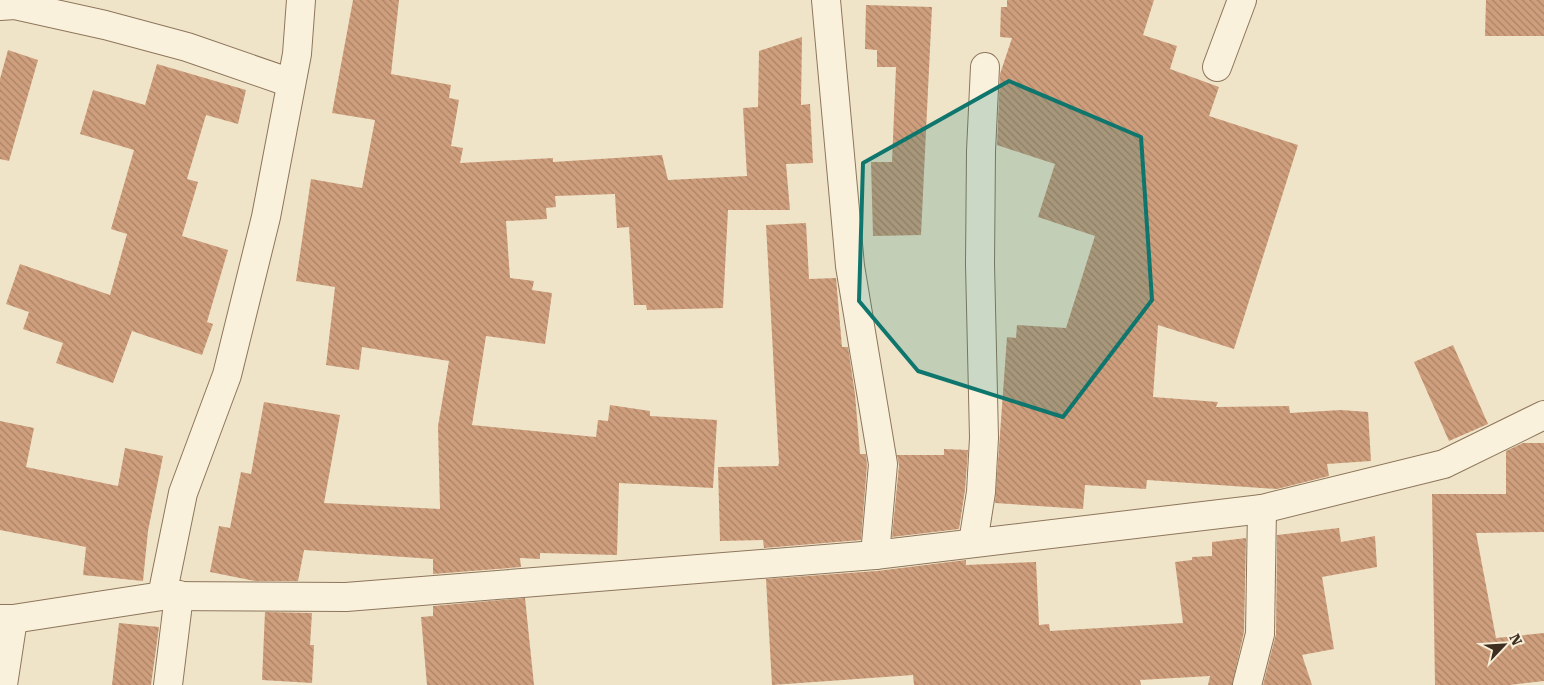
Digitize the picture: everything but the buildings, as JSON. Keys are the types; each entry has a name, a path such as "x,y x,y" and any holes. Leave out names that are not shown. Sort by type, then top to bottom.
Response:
{"street":[{"path":"168,685 171,595 183,493 227,375 266,217 297,54 301,0"},
{"path":"826,0 850,266 883,464 875,555"},
{"path":"1217,67 1242,0"},
{"path":"0,6 15,5 105,24 187,47 291,83"},
{"path":"974,543 981,492 984,438 980,264 980,151 985,67"},
{"path":"3,685 6,619 171,595 346,597 875,555 1262,509 1444,464 1544,415"},
{"path":"1248,685 1260,634 1262,509"}],"highlighted area":[{"path":"1009,81 1141,137 1152,300 1063,417 918,371 859,301 863,163"}]}
